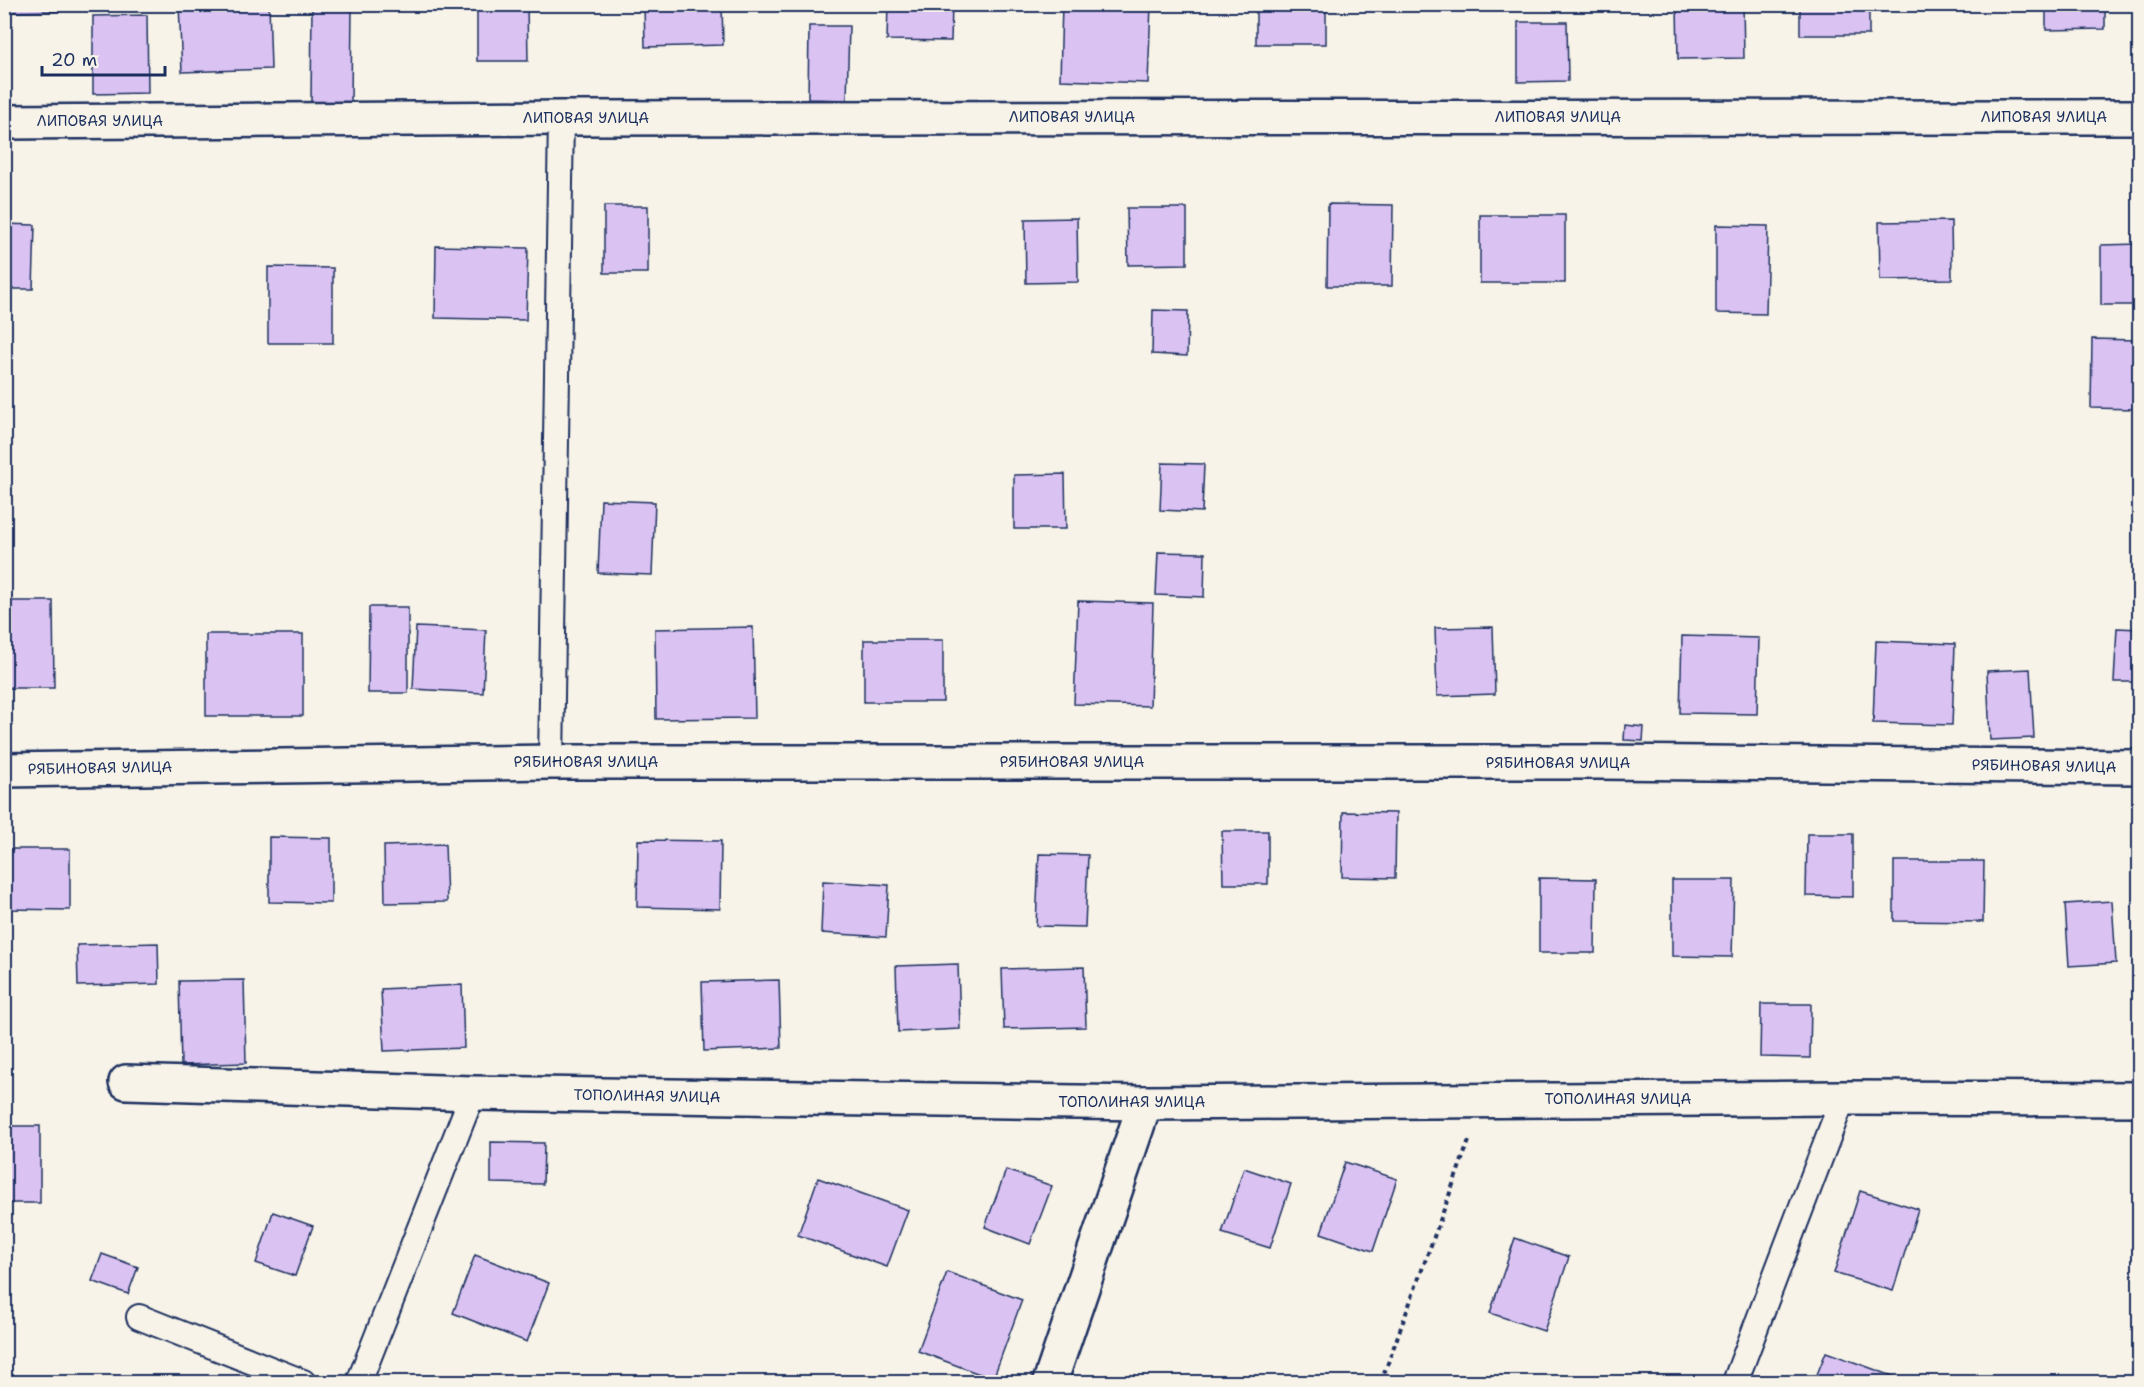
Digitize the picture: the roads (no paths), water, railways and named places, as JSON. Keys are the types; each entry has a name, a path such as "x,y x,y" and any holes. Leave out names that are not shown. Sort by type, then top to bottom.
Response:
{"street":[{"name":"ЛИПОВАЯ УЛИЦА","path":"4,122 561,118 2139,117"},
{"name":"РЯБИНОВАЯ УЛИЦА","path":"4,770 551,762 1598,762 2139,767"},
{"name":"ТОПОЛИНАЯ УЛИЦА","path":"126,1082 472,1093 1145,1103 1843,1098 2139,1099"},
{"path":"1050,1383 1145,1103"}],"lane":[{"path":"551,762 561,118"},
{"path":"359,1383 472,1093"},
{"path":"1735,1383 1843,1098"},
{"path":"139,1317 303,1383"}]}
